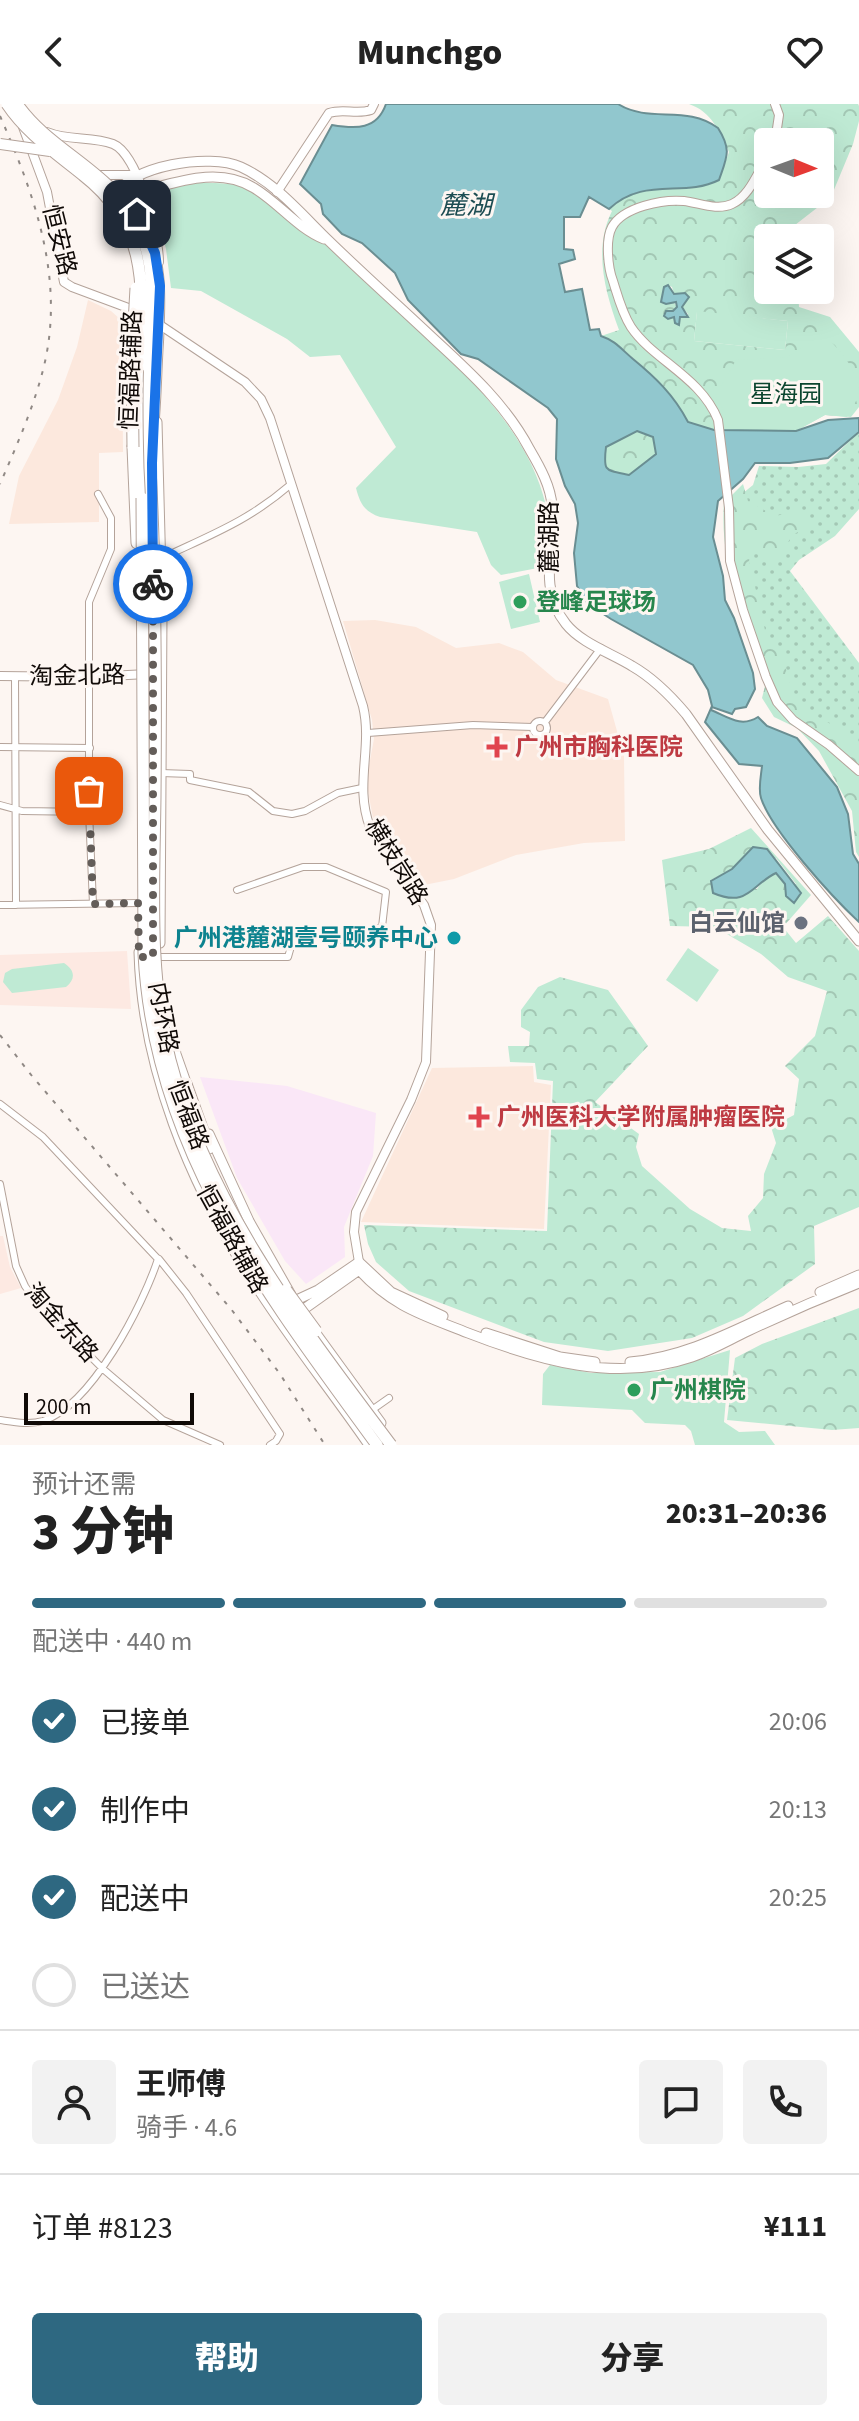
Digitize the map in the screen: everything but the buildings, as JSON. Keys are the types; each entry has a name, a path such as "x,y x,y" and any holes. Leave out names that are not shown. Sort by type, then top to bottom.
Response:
{"highway":[{"name":"内环路","path":"14,106 16,117 37,138 108,198 133,240 143,286 140,406 144,594 143,921 146,985 153,1031 178,1120 236,1242 281,1313 374,1445"},
{"name":"内环路","path":"14,106 119,195 140,230 151,270 149,378 155,668 155,954 159,1005 170,1061 194,1131 247,1242 294,1314 392,1445"},
{"path":"133,240 137,268 132,359 137,547"},
{"path":"186,1084 209,1148 262,1254 392,1445"}],"main road":[{"path":"0,144 68,162 86,172 115,196"},
{"path":"0,150 78,160 101,175"},
{"name":"麓湖路","path":"115,196 135,175 214,161 239,166 277,192 480,382 523,437 541,471 551,499 548,580 560,614 572,629 648,676 672,698 768,830 859,941"},
{"name":"恒福路","path":"101,175 136,232 147,316 142,422 153,566"},
{"name":"麓湖路","path":"115,196 200,177 240,182 257,190 304,229 328,240"},
{"name":"恒福路","path":"115,196 143,225 155,253 159,276 152,463 153,566 146,674 149,957 155,1034 177,1114 234,1237 374,1445"},
{"name":"恒福路辅路","path":"141,271 134,291 129,374 129,460 146,674 138,903 149,957 186,1084 290,1303"},
{"path":"137,547 161,581"},
{"name":"恒福路辅路","path":"149,957 161,773 161,581"},
{"name":"恒福路","path":"149,957 172,1071 191,1127 232,1216 260,1267 290,1303 290,1317 369,1412 392,1445"},
{"path":"172,1071 186,1084"},
{"path":"359,1266 391,1292 448,1318 541,1352 601,1363 651,1359 688,1351 859,1275"},
{"path":"359,1266 385,1296 425,1315 521,1353 569,1365 603,1369 647,1366 693,1357 859,1283"},
{"path":"290,1303 359,1266"},
{"path":"290,1317 359,1266"}],"street":[{"path":"277,192 329,113 339,110 360,114 371,110 374,104"},
{"path":"775,104 779,115 777,128"},
{"path":"14,106 30,125 61,137 111,143 125,151 156,234 159,276"},
{"name":"恒安路","path":"14,106 51,209 64,282 132,309 159,324"},
{"path":"33,152 38,144 61,137"},
{"path":"121,176 130,170 131,163"},
{"path":"101,175 135,175"},
{"path":"754,180 737,202 726,207 683,201 661,203 636,209 620,217 611,228 611,275 632,329 704,396 718,420 729,508 730,561 743,610 777,702 793,720 859,771"},
{"path":"119,305 134,291"},
{"name":"横枝岗路","path":"159,324 219,363 257,393 270,418 358,690 368,733 362,788 370,827 424,905 431,925 426,1062 411,1100 356,1212 354,1232 359,1266"},
{"path":"153,566 237,524 290,485"},
{"path":"93,904 89,812 89,602 111,549 111,518 98,494"},
{"path":"545,722 601,648"},
{"name":"淘金北路","path":"0,676 146,674"},
{"path":"15,677 16,905"},
{"path":"533,727 537,722 545,722"},
{"path":"533,727 537,733 543,734 547,729 545,722"},
{"path":"368,733 473,725 533,727"},
{"path":"0,747 90,748"},
{"path":"161,773 190,774 190,780 249,792 273,811 292,814 305,811 338,793 362,788"},
{"path":"0,805 16,809 89,812"},
{"path":"149,957 288,957 292,943 307,933 336,935 340,940 382,927 386,892 326,867 303,867 237,890"},
{"path":"0,905 138,903"},
{"path":"0,1104 57,1151 186,1293 280,1434 270,1445"},
{"name":"淘金东路","path":"0,1184 4,1229 16,1266 31,1296 103,1369 163,1420 220,1445"},
{"path":"0,1420 33,1423 49,1418 103,1369 148,1288 158,1259"},
{"path":"369,1412 389,1398"}],"shaded area":[{"path":"88,300 111,311 120,319 122,327 123,452 99,453 99,522 9,524 19,476 58,400 77,347"},
{"name":"广州市胸科医院","path":"375,620 416,627 456,648 499,643 523,652 556,680 608,699 624,756 625,841 584,843 516,855 454,879 419,886 373,818 366,781 374,739 372,720 343,621"},
{"path":"127,951 131,1009 0,1005 0,955"},
{"name":"广州医科大学附属肿瘤医院","path":"533,1066 534,1082 551,1085 544,1229 361,1222 432,1068"},
{"path":"200,1077 287,1086 376,1113 373,1156 344,1227 345,1257 306,1284 285,1261 237,1178"},
{"path":"0,1236 3,1236 10,1267 21,1288 0,1294"}],"green space":[{"path":"689,104 859,106 853,144 834,190 834,128 754,128 754,208 817,208 796,224 754,224 754,304 799,304 799,307 830,317 859,352 859,407 851,417 825,415 796,431 714,430 688,422 657,379 611,340 601,336 619,330 603,270 603,240 612,211 609,209 636,193 706,185 719,180 729,152 714,123 704,112","holes":["668,285 674,294 685,293 689,297 682,307 688,318 665,318 668,311 677,307 673,301 663,303 664,287","697,312 788,321 785,350 694,341"]},
{"path":"190,182 250,187 281,204 472,381 518,440 535,472 547,513 543,567 501,575 491,565 477,532 380,517 364,507 356,488 396,447 340,355 310,357 287,339 201,291 171,288 166,249 152,195"},
{"path":"697,311 788,321 785,350 694,341"},
{"name":"星海园","path":"823,333 846,360 858,384 858,396 847,417 825,415 796,431 729,430 727,416 715,396 736,360 788,357"},
{"path":"636,431 653,437 656,455 629,475 607,468 606,447"},
{"path":"859,432 859,509 835,536 799,560 790,571 859,663 859,767 795,716 730,561 737,498 753,485 759,466 826,464"},
{"path":"743,484 748,501 775,516 800,511 809,525 793,535 774,562 754,548 749,560 765,630 782,656 794,697 809,712 859,743 859,857 852,811 819,751 797,728 774,717 762,698 765,686 736,596 726,550 724,503"},
{"name":"登峰足球场","path":"529,574 540,622 511,629 499,582"},
{"path":"751,828 811,895 783,927 796,943 828,916 859,951 859,1207 814,1226 815,1264 743,1316 692,1338 608,1351 544,1342 409,1291 376,1262 364,1225 547,1231 553,1081 537,1079 535,1063 510,1062 508,1046 529,1046 530,1032 521,1027 521,1010 538,987 560,977 608,990 648,1046 595,1102 639,1134 636,1147 642,1166 690,1209 722,1228 751,1231 748,1216 763,1198 764,1174 776,1143 771,1127 794,1115 799,1079 785,1066 815,1036 827,991 788,977 761,954 715,927 670,926 662,860 709,849","holes":["776,858 796,884 785,884 776,873 765,878 757,889 711,880 732,869"]},
{"path":"688,948 719,970 697,1002 666,980"},
{"path":"64,963 73,975 66,987 12,993 3,982 5,973 12,969"},
{"path":"859,1308 859,1428 832,1430 727,1420 735,1358 762,1344"},
{"name":"广州棋院","path":"730,1350 724,1422 739,1432 765,1431 775,1445 695,1445 691,1431 685,1425 645,1423 632,1410 542,1405 543,1374 550,1365 591,1373 660,1372"}],"water":[{"name":"麓湖","path":"386,104 618,104 643,113 693,117 718,128 727,154 719,180 705,185 636,193 609,209 589,197 580,217 564,217 564,249 573,250 575,259 559,264 565,292 582,289 590,330 599,329 601,336 615,343 649,373 670,395 688,422 714,430 796,431 828,420 859,418 859,432 828,458 755,463 743,479 718,501 713,537 723,576 725,600 753,673 755,689 746,707 735,709 732,714 712,707 711,710 746,722 758,717 767,726 797,738 837,787 848,814 853,854 859,864 859,922 819,881 767,812 760,794 762,766 739,764 705,722 712,706 708,690 693,665 588,604 577,586 574,553 578,523 575,504 556,459 557,419 548,408 478,359 461,354 408,300 395,273 362,243 342,234 323,214 321,204 300,184 332,125 365,126 382,113","holes":["637,431 653,437 656,454 629,475 607,468 606,447"]},
{"path":"668,285 674,294 685,293 689,297 682,307 688,317 680,317 679,325 674,317 668,319 664,316 666,311 677,307 676,302 661,302 664,287"},
{"path":"753,847 767,849 801,893 794,903 786,896 785,884 776,873 742,896 734,898 713,893 711,881 732,869"}],"railway":[{"path":"0,116 35,208 49,272 51,304 49,337 39,385 0,484"},
{"path":"0,1035 231,1309 280,1374 325,1445"}],"way so far":[{"path":"89,791 93,904 138,903 139,957 153,957 153,584"}],"place":[{"name":"登峰足球场","path":"520,602"},
{"name":"广州市胸科医院","path":"497,747"},
{"name":"白云仙馆","path":"801,923"},
{"name":"广州港麓湖壹号颐养中心","path":"454,938"},
{"name":"广州医科大学附属肿瘤医院","path":"479,1117"},
{"name":"广州棋院","path":"634,1390"}],"route":[{"path":"137,214 155,253 160,286 151,505 153,584"}]}
